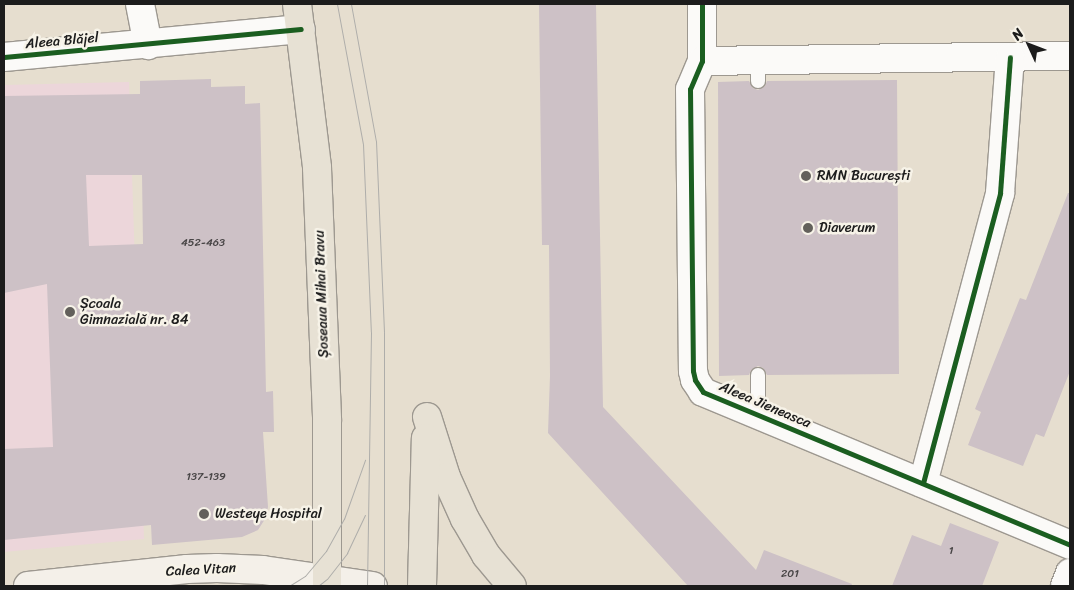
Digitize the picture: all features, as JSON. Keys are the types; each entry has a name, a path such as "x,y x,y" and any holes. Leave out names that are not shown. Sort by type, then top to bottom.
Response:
{"main road":[{"name":"Șoseaua Mihai Bravu","path":"299,17 317,168 327,421 327,583"},
{"path":"422,586 427,417 446,477 464,519 486,555 512,586"},
{"name":"Calea Vitan","path":"28,586 187,569 217,568 263,570 327,583 373,586"}],"street":[{"path":"140,4 148,45"},
{"name":"Aleea Jieneasca","path":"702,4 702,61 690,89 693,372 695,380 704,392 1070,545"},
{"name":"Aleea Blăjel","path":"4,57 148,45 299,17"},
{"path":"702,61 758,71 1010,57 1070,56"},
{"path":"923,483 1000,193 1010,57"},
{"path":"1065,586 1070,572"}],"lane":[{"path":"758,375 758,415"}],"shaded area":[{"name":"Școala Gimnazială nr. 84","path":"129,82 144,539 4,552 4,85"}],"building":[{"path":"539,4 596,4 603,407 756,570 764,550 852,584 851,586 688,586 548,433 550,376 549,245 542,245"},
{"path":"211,79 211,87 245,86 245,104 260,103 266,392 273,391 274,432 263,432 268,507 265,519 258,530 242,537 152,545 151,525 4,540 4,449 53,447 47,284 4,293 4,96 140,94 140,81","holes":["86,175 142,175 143,244 89,246"]},
{"name":"Diaverum","path":"897,80 899,374 767,375 763,368 758,366 751,370 749,375 719,376 718,82 749,81 753,88 758,90 765,86 767,81"},
{"path":"1068,193 1070,193 1070,371 1044,437 1036,434 1023,466 968,445 981,412 975,409 1020,298 1026,300"},
{"path":"950,523 999,542 982,586 892,586 912,535 941,546"}],"tram line":[{"path":"337,4 363,144 371,332 367,586"},
{"path":"351,4 376,141 384,332 384,586"},
{"path":"289,586 305,576 326,551 344,519 365,460"},
{"path":"318,586 327,579 347,553 365,515"}],"cycle path":[{"path":"702,4 702,61 690,89 693,371 695,380 703,392 1070,545"},
{"path":"4,57 301,29"},
{"path":"923,483 1000,193 1010,57"}],"place":[{"name":"RMN București","path":"806,176"},
{"name":"Diaverum","path":"808,228"},
{"name":"Școala Gimnazială nr. 84","path":"70,312"},
{"name":"Westeye Hospital","path":"204,514"}]}
